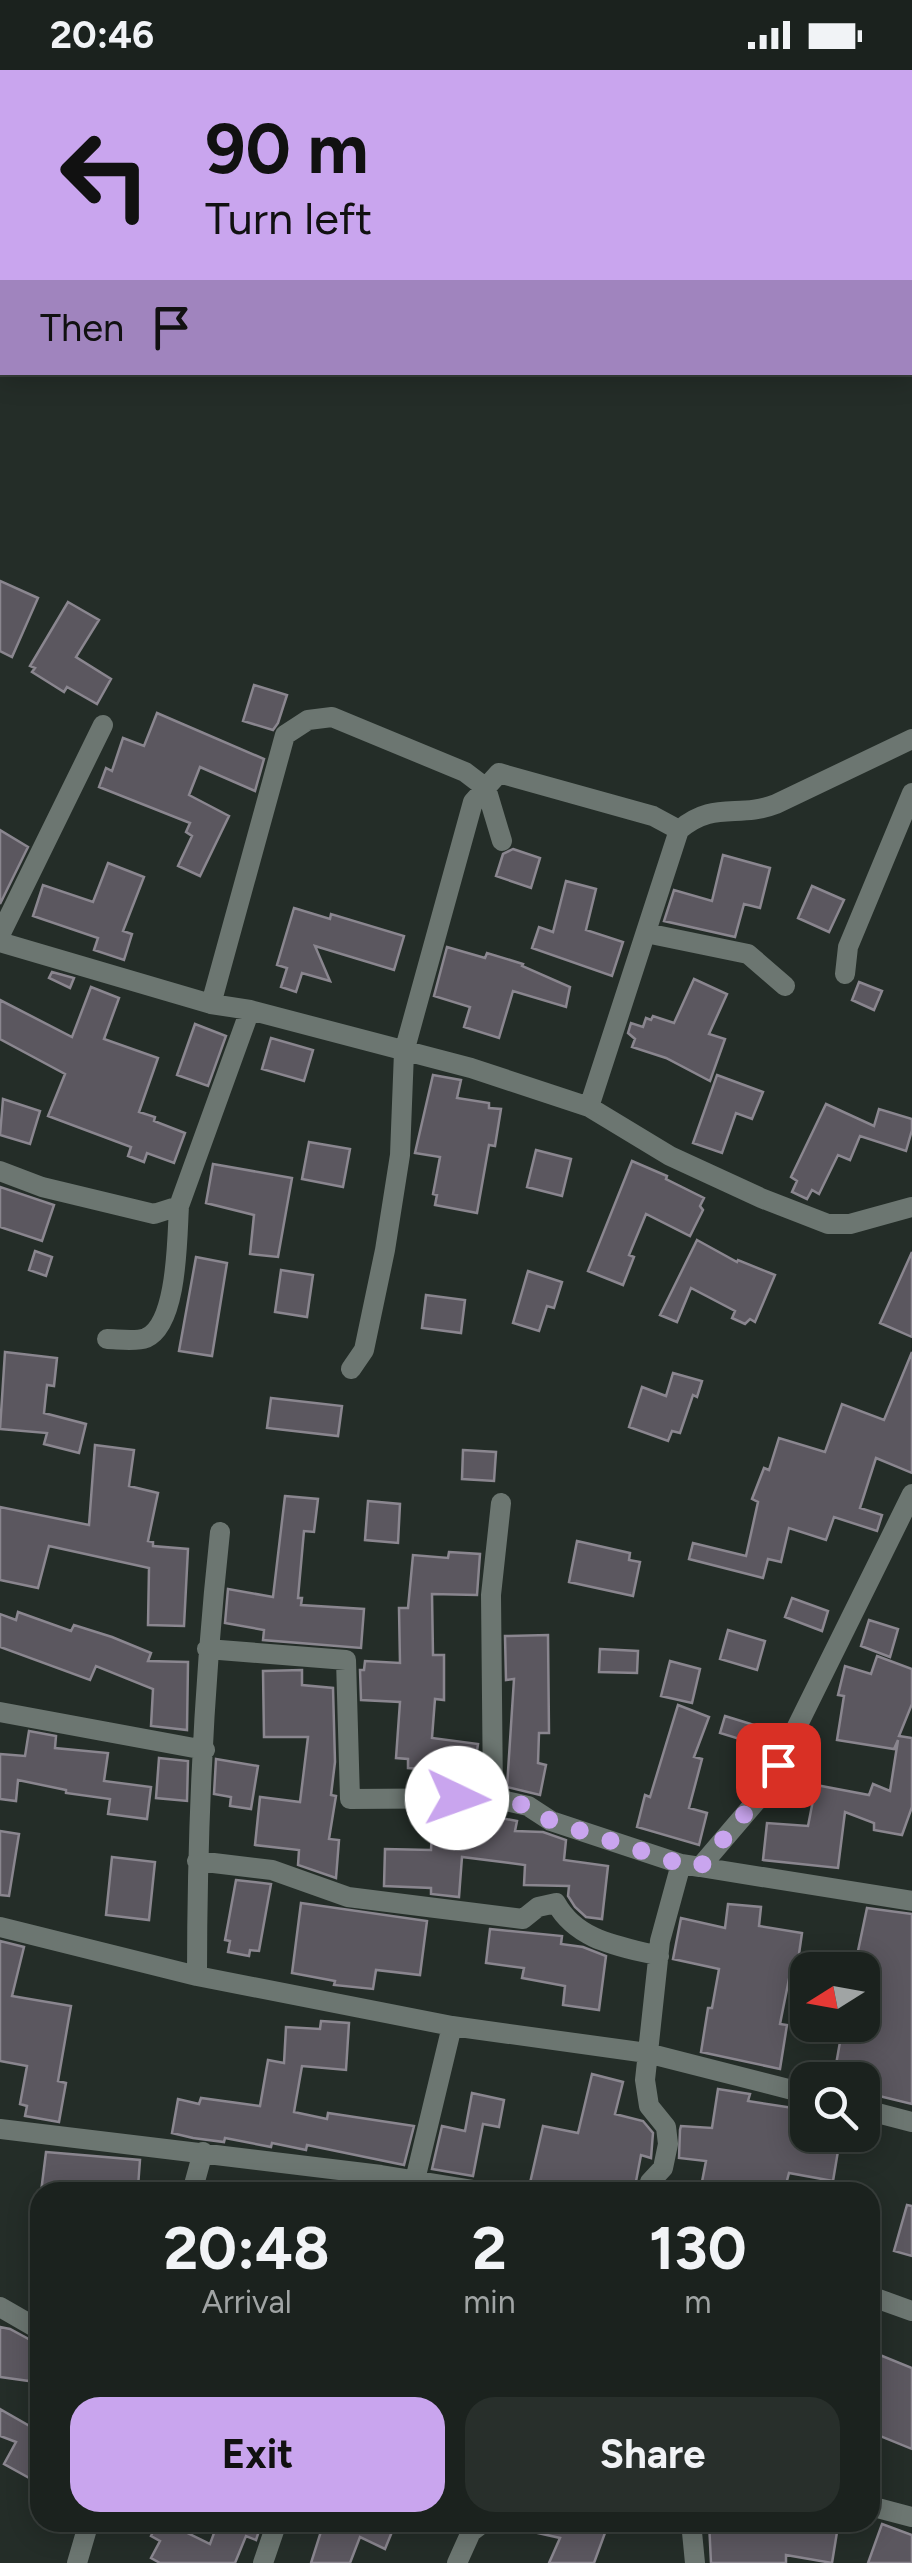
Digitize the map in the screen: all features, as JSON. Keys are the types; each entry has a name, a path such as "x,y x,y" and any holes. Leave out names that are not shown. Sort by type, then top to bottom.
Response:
{"street":[{"path":"211,1004 286,736 308,720 332,717 465,772 486,788 502,841"},
{"path":"103,725 0,938 211,1004 250,1010 471,1068 589,1108 670,1156 828,1224 850,1224 912,1207"},
{"path":"589,1108 679,830 696,815 763,809 776,804 912,739"},
{"path":"351,1370 364,1350 385,1250 400,1155 404,1052 473,802 499,773 653,816 679,830"},
{"path":"845,974 848,947 912,793"},
{"path":"646,932 748,954 785,986"},
{"path":"107,1339 145,1338 162,1323 170,1296 179,1206 250,1010"},
{"path":"0,1172 42,1187 154,1214 179,1206"},
{"path":"650,2182 663,2168 668,2144 666,2126 649,2106 645,2080 659,1956 691,1866 758,1798 778,1765 912,1494"},
{"path":"493,1798 490,1596 502,1503"},
{"path":"197,1976 197,1861 207,1648 220,1532"},
{"path":"207,1648 346,1660 350,1800 493,1798 528,1806 551,1821 691,1866 912,1901"},
{"path":"0,1712 205,1750"},
{"path":"197,1861 272,1870 348,1897 478,1916 522,1919 538,1907 556,1903 565,1920 585,1935 659,1956"},
{"path":"0,1926 197,1976 452,2026 647,2053 790,2089"},
{"path":"416,2180 452,2026"},
{"path":"880,2114 912,2122"},
{"path":"0,2129 203,2152 368,2182"},
{"path":"195,2182 203,2152"},
{"path":"398,2182 428,2182"},
{"path":"880,2300 912,2311"},
{"path":"0,2307 30,2324"},
{"path":"880,2509 912,2517"},
{"path":"76,2563 87,2532"},
{"path":"264,2563 275,2532"},
{"path":"456,2563 472,2532"},
{"path":"691,2532 695,2563"}],"building":[{"path":"0,581 38,598 12,657 0,651"},
{"path":"68,602 99,620 76,657 111,679 97,704 67,687 64,692 32,672 35,668 30,666"},
{"path":"254,685 287,695 273,730 243,721"},
{"path":"157,713 264,759 255,791 200,767 189,795 229,816 200,876 178,866 192,836 186,832 190,823 99,787 106,768 112,771 123,738 144,746"},
{"path":"0,830 28,847 0,904"},
{"path":"513,849 540,858 531,888 496,876 503,854"},
{"path":"723,855 770,868 760,908 744,904 735,937 664,921 674,890 712,901"},
{"path":"108,863 144,877 123,931 132,934 124,960 94,950 98,938 33,916 43,885 93,902"},
{"path":"566,881 596,889 586,930 623,942 612,976 532,948 539,927 553,932"},
{"path":"812,886 844,900 829,932 798,918"},
{"path":"294,908 330,919 331,914 404,936 394,970 315,946 330,981 302,973 296,992 281,987 287,968 277,965"},
{"path":"447,947 523,964 570,987 566,1007 513,991 499,1038 464,1027 470,1007 434,996"},
{"path":"52,972 74,978 70,988 49,978"},
{"path":"694,979 727,994 709,1034 725,1039 710,1081 666,1058 632,1047 635,1039 628,1033 631,1023 643,1027 646,1018 651,1020 653,1016 674,1023"},
{"path":"859,982 882,991 874,1010 852,1000"},
{"path":"91,987 119,998 104,1039 158,1058 139,1112 185,1133 174,1163 147,1153 144,1162 128,1156 131,1147 48,1116 65,1074 0,1039 0,1000 72,1037"},
{"path":"195,1024 226,1036 208,1086 177,1075"},
{"path":"271,1038 313,1050 304,1081 262,1069"},
{"path":"433,1075 461,1080 457,1098 501,1109 495,1146 489,1145 477,1213 435,1205 437,1195 433,1194 440,1157 415,1153"},
{"path":"717,1075 763,1092 752,1119 736,1113 722,1153 693,1143"},
{"path":"3,1099 40,1111 30,1144 0,1135"},
{"path":"826,1104 874,1126 879,1109 912,1119 912,1130 906,1151 860,1136 850,1160 838,1155 819,1194 812,1190 807,1199 792,1192 797,1181 791,1177"},
{"path":"309,1142 350,1149 343,1187 302,1179"},
{"path":"536,1150 571,1159 562,1196 527,1187"},
{"path":"632,1161 704,1198 700,1206 703,1210 690,1236 646,1214 629,1255 634,1257 623,1285 588,1271"},
{"path":"213,1164 292,1178 278,1257 250,1254 254,1215 206,1203"},
{"path":"0,1187 54,1205 42,1241 0,1227"},
{"path":"697,1240 737,1262 775,1275 755,1322 750,1319 745,1324 732,1318 735,1311 691,1288 677,1322 660,1315"},
{"path":"35,1251 52,1257 46,1276 29,1270"},
{"path":"912,1252 912,1337 880,1323"},
{"path":"196,1257 227,1263 212,1356 179,1351"},
{"path":"281,1270 313,1275 307,1317 275,1312"},
{"path":"528,1271 562,1282 554,1308 547,1306 539,1331 513,1323"},
{"path":"426,1295 465,1300 461,1333 422,1328"},
{"path":"5,1352 57,1358 54,1386 47,1385 44,1413 86,1424 79,1453 44,1444 47,1433 0,1429"},
{"path":"912,1352 912,1473 876,1458 860,1508 882,1515 877,1531 834,1517 826,1540 789,1528 781,1562 768,1559 763,1578 689,1559 693,1543 746,1556 758,1502 752,1499 764,1468 769,1470 779,1438 825,1452 842,1404 884,1420"},
{"path":"673,1373 702,1381 680,1433 672,1431 668,1441 629,1427 642,1387 666,1396"},
{"path":"271,1398 342,1406 338,1436 267,1428"},
{"path":"95,1445 134,1450 129,1486 158,1493 148,1541 153,1546 188,1549 184,1626 148,1625 149,1568 49,1546 38,1588 0,1580 0,1507 89,1525"},
{"path":"463,1450 496,1452 494,1481 462,1479"},
{"path":"285,1496 318,1499 314,1532 304,1531 298,1598 302,1598 301,1605 364,1609 361,1648 263,1640 264,1630 225,1623 228,1589 273,1597"},
{"path":"368,1501 400,1504 398,1543 365,1540"},
{"path":"577,1541 630,1553 629,1560 640,1562 633,1596 569,1582"},
{"path":"449,1552 480,1554 477,1595 432,1594 433,1655 444,1655 444,1700 435,1699 432,1738 478,1744 473,1779 463,1778 462,1784 444,1785 446,1775 436,1774 436,1770 408,1768 408,1759 396,1758 400,1702 361,1700 360,1670 364,1670 365,1661 400,1663 399,1608 408,1608 413,1555 448,1558"},
{"path":"792,1598 828,1611 822,1631 785,1617"},
{"path":"18,1612 71,1631 74,1625 112,1637 151,1653 148,1661 188,1662 187,1730 151,1726 153,1689 96,1666 90,1680 0,1647 0,1614 16,1620"},
{"path":"869,1620 898,1629 890,1657 861,1646"},
{"path":"728,1630 765,1641 757,1670 720,1659"},
{"path":"548,1635 549,1733 539,1733 538,1763 546,1765 540,1795 507,1787 514,1679 506,1680 505,1636"},
{"path":"600,1649 638,1651 637,1673 599,1672"},
{"path":"877,1656 912,1669 912,1704 899,1736 912,1738 912,1807 902,1835 874,1830 874,1823 845,1812 838,1868 763,1860 767,1823 808,1826 816,1785 869,1795 873,1784 890,1791 898,1740 894,1749 837,1740 844,1696 838,1695 845,1666 871,1674"},
{"path":"670,1661 700,1669 692,1703 661,1696"},
{"path":"302,1670 302,1685 333,1688 335,1762 331,1795 336,1796 329,1839 339,1840 336,1878 298,1865 299,1850 255,1845 260,1797 300,1802 308,1737 264,1737 263,1671"},
{"path":"678,1705 709,1717 694,1757 702,1759 689,1808 707,1813 699,1845 637,1827"},
{"path":"725,1716 764,1728 759,1745 720,1733"},
{"path":"29,1731 56,1736 55,1748 108,1753 104,1781 151,1787 147,1819 108,1814 110,1799 66,1793 18,1780 16,1801 0,1799 0,1754 25,1756"},
{"path":"159,1758 188,1761 187,1801 156,1798"},
{"path":"216,1759 258,1766 251,1809 230,1806 231,1797 214,1794"},
{"path":"433,1812 468,1812 517,1821 515,1831 543,1832 566,1840 564,1860 608,1866 602,1919 586,1917 575,1907 568,1896 569,1886 524,1885 525,1865 462,1857 459,1897 431,1894 431,1888 384,1886 385,1849 431,1850"},
{"path":"0,1831 19,1834 9,1896 0,1895"},
{"path":"112,1857 155,1862 149,1920 106,1915"},
{"path":"236,1880 271,1884 259,1951 250,1950 249,1956 228,1952 230,1941 225,1940"},
{"path":"301,1903 427,1921 420,1975 376,1970 373,1989 334,1985 335,1981 292,1973"},
{"path":"728,1904 761,1907 759,1926 802,1933 799,1952 790,1952 790,1974 780,2024 787,2025 780,2069 701,2052 719,1969 673,1959 681,1918 725,1928"},
{"path":"867,1908 912,1914 912,2104 880,2096 880,2062 836,2062 840,2042 880,2042 880,1952 858,1952"},
{"path":"490,1929 562,1936 561,1944 606,1956 599,2010 563,2005 565,1986 522,1978 524,1968 486,1963"},
{"path":"0,1941 24,1947 12,1996 71,2006 58,2081 66,2083 59,2122 25,2116 27,2106 20,2104 27,2066 0,2061"},
{"path":"321,2021 349,2023 346,2070 302,2066 294,2112 327,2119 328,2113 414,2126 404,2165 307,2145 306,2150 272,2143 271,2147 172,2133 178,2099 199,2104 201,2098 260,2106 268,2060 284,2063 286,2027 320,2029"},
{"path":"592,2074 623,2082 615,2114 643,2121 653,2133 651,2158 641,2155 636,2182 530,2182 543,2126 578,2133"},
{"path":"718,2089 750,2094 748,2101 790,2107 790,2152 838,2152 833,2181 789,2173 787,2182 702,2182 706,2161 679,2158 681,2126 712,2128"},
{"path":"472,2093 504,2100 499,2127 483,2124 473,2176 432,2169 442,2126 465,2131"},
{"path":"46,2152 140,2160 138,2182 42,2182"},
{"path":"907,2205 912,2206 912,2256 894,2251"},
{"path":"0,2327 30,2340 30,2373 29,2381 0,2377"},
{"path":"880,2355 912,2368 912,2449 880,2436"},
{"path":"0,2409 30,2426 30,2478 4,2464 16,2442 0,2436"},
{"path":"882,2524 912,2535 912,2563 868,2563"},
{"path":"153,2532 185,2532 210,2544 214,2532 259,2532 256,2540 246,2536 235,2563 160,2563 151,2558 160,2541 151,2536"},
{"path":"321,2532 392,2532 385,2549 360,2537 350,2563 311,2563"},
{"path":"533,2532 605,2532 594,2563 549,2563 560,2538"},
{"path":"709,2532 837,2532 832,2563 786,2555 786,2563 711,2563"}],"route":[{"path":"457,1798 493,1798 528,1806 551,1821 700,1867 758,1798 778,1765"}]}
